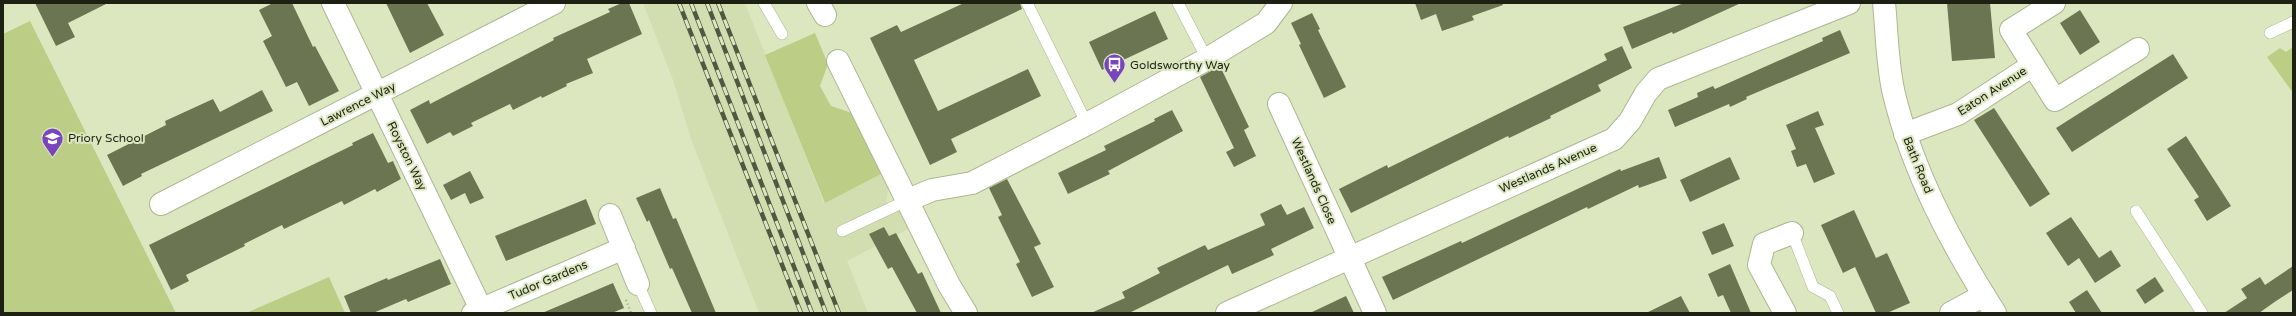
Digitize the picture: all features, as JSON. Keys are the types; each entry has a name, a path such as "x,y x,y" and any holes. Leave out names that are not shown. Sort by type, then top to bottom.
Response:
{"street":[{"name":"Royston Way","path":"333,3 477,311"},
{"name":"Lawrence Way","path":"161,204 377,95 554,3"},
{"path":"908,200 932,190 972,183 1087,124 1207,59 1266,23 1281,3"},
{"name":"Westlands Avenue","path":"1227,313 1348,257 1614,139 1630,121 1646,93 1658,79 1850,3"},
{"name":"Bath Road","path":"1884,3 1893,92 1906,134 1939,218 1995,313"},
{"name":"Eaton Avenue","path":"2054,3 2011,30 2055,100 2138,49"},
{"path":"838,61 843,89 908,200 949,285 966,313"},
{"name":"Eaton Avenue","path":"1906,134 1958,114 2033,65"},
{"name":"Westlands Close","path":"1279,104 1374,313"},
{"path":"610,215 638,284"},
{"path":"1785,313 1760,265 1764,244 1792,233"},
{"name":"Tudor Gardens","path":"477,311 624,248"},
{"path":"1951,313 1984,295"}],"lane":[{"path":"764,3 782,34"},
{"path":"1027,3 1087,124"},
{"path":"1178,3 1207,59"},
{"path":"2270,33 2293,22"},
{"path":"842,231 908,200"},
{"path":"2136,210 2202,313"},
{"path":"1792,233 1814,287 1830,296 1838,313"},
{"path":"638,284 651,313"}],"shaded area":[{"path":"643,3 745,3 824,203 883,173 889,187 886,201 890,208 904,206 914,226 847,261 868,313 759,313 691,139 673,80"},
{"name":"Priory School","path":"30,21 176,313 3,313 3,34"},
{"path":"815,33 828,64 820,86 831,106 852,113 883,173 825,203 765,55"},
{"path":"2293,47 2293,93 2267,57 2280,48 2286,52"},
{"path":"329,277 345,313 246,313"}],"building":[{"path":"35,3 108,3 68,23 75,37 56,46"},
{"path":"273,3 292,3 313,47 315,46 339,91 309,106 297,82 286,87 263,41 272,36 259,10"},
{"path":"386,3 427,3 444,35 410,53"},
{"path":"622,3 629,3 642,34 587,59 593,73 566,84 567,86 542,98 541,96 513,110 510,104 471,123 473,126 453,136 450,132 427,144 410,110 429,100 430,104 554,40 553,38 610,12 608,9"},
{"path":"964,3 1020,3 1022,9 914,60 938,111 1028,69 1041,96 951,139 957,152 930,165 870,38 897,25 901,32"},
{"path":"1415,3 1502,3 1503,5 1472,16 1474,20 1442,31 1436,14 1421,20"},
{"path":"1684,3 1741,3 1673,34 1672,32 1632,49 1623,27"},
{"path":"1947,3 1990,3 1995,58 1952,61"},
{"path":"2080,10 2100,42 2080,55 2060,23"},
{"path":"1155,11 1168,39 1102,70 1089,42"},
{"path":"1312,13 1320,29 1318,30 1346,87 1324,98 1299,45 1301,44 1291,23"},
{"path":"1840,30 1850,53 1746,97 1747,99 1730,107 1729,104 1675,127 1668,110 1698,97 1697,93 1713,86 1715,89 1823,41 1822,38"},
{"path":"1622,46 1632,68 1598,85 1601,91 1550,116 1551,118 1509,138 1508,136 1351,213 1339,189 1387,165 1388,168 1607,60 1604,54"},
{"path":"2173,54 2188,78 2072,152 2056,128"},
{"path":"1220,66 1249,127 1244,130 1256,156 1234,167 1226,152 1234,148 1200,77"},
{"path":"262,90 273,111 141,174 142,176 123,186 107,155 166,125 165,121 213,99 220,112"},
{"path":"1994,108 2050,194 2030,207 1974,120"},
{"path":"1172,110 1183,131 1108,171 1110,174 1068,194 1058,173 1106,150 1104,146 1155,121 1154,119"},
{"path":"1818,111 1824,125 1815,128 1835,174 1814,183 1806,164 1797,167 1791,151 1796,149 1786,125"},
{"path":"373,133 388,163 393,161 401,179 377,192 375,189 344,205 342,201 284,229 282,225 244,244 245,246 186,275 189,281 171,290 149,245 353,145 352,143"},
{"path":"2186,136 2231,206 2207,221 2194,200 2199,197 2167,149"},
{"path":"1659,157 1667,178 1639,188 1638,185 1588,209 1587,207 1393,300 1382,277 1461,241 1462,243 1620,169 1621,171"},
{"path":"1730,157 1740,179 1690,202 1680,180"},
{"path":"470,171 484,198 470,204 465,193 451,200 443,185"},
{"path":"1007,179 1041,244 1034,247 1054,287 1032,297 1016,264 1020,262 998,217 1002,215 989,188"},
{"path":"660,188 673,219 676,218 716,313 692,313 672,268 670,269 649,220 647,222 636,198"},
{"path":"586,199 596,224 506,261 495,236"},
{"path":"1281,204 1287,215 1304,207 1314,228 1271,249 1274,255 1232,274 1228,265 1129,313 1091,313 1125,298 1122,292 1160,273 1157,268 1205,245 1208,250 1265,225 1260,214"},
{"path":"1854,210 1876,258 1887,253 1910,303 1887,313 1876,313 1855,267 1843,273 1821,225"},
{"path":"2071,217 2099,258 2111,250 2121,266 2095,283 2079,258 2068,266 2046,233"},
{"path":"1724,223 1734,246 1712,255 1702,232"},
{"path":"884,227 889,236 896,233 918,274 922,272 941,313 917,313 892,267 888,269 869,234"},
{"path":"440,259 451,284 408,302 406,299 373,313 351,313 344,296 387,278 388,280"},
{"path":"1730,264 1751,313 1731,313 1723,295 1718,297 1708,274"},
{"path":"2293,266 2293,290 2259,313 2224,313 2247,298 2241,289 2260,277 2265,285"},
{"path":"2155,277 2164,291 2145,304 2136,290"},
{"path":"613,283 624,308 612,313 542,313"},
{"path":"2087,290 2102,313 2076,313 2069,302"},
{"path":"1346,296 1354,313 1310,313"},
{"path":"1681,296 1690,313 1646,313"}],"railway":[{"path":"679,3 801,313"},
{"path":"691,3 812,313"},
{"path":"707,3 826,313"},
{"path":"718,3 839,313"}],"place":[{"name":"Goldsworthy Way","path":"1115,84"},
{"name":"Priory School","path":"52,158"}]}
